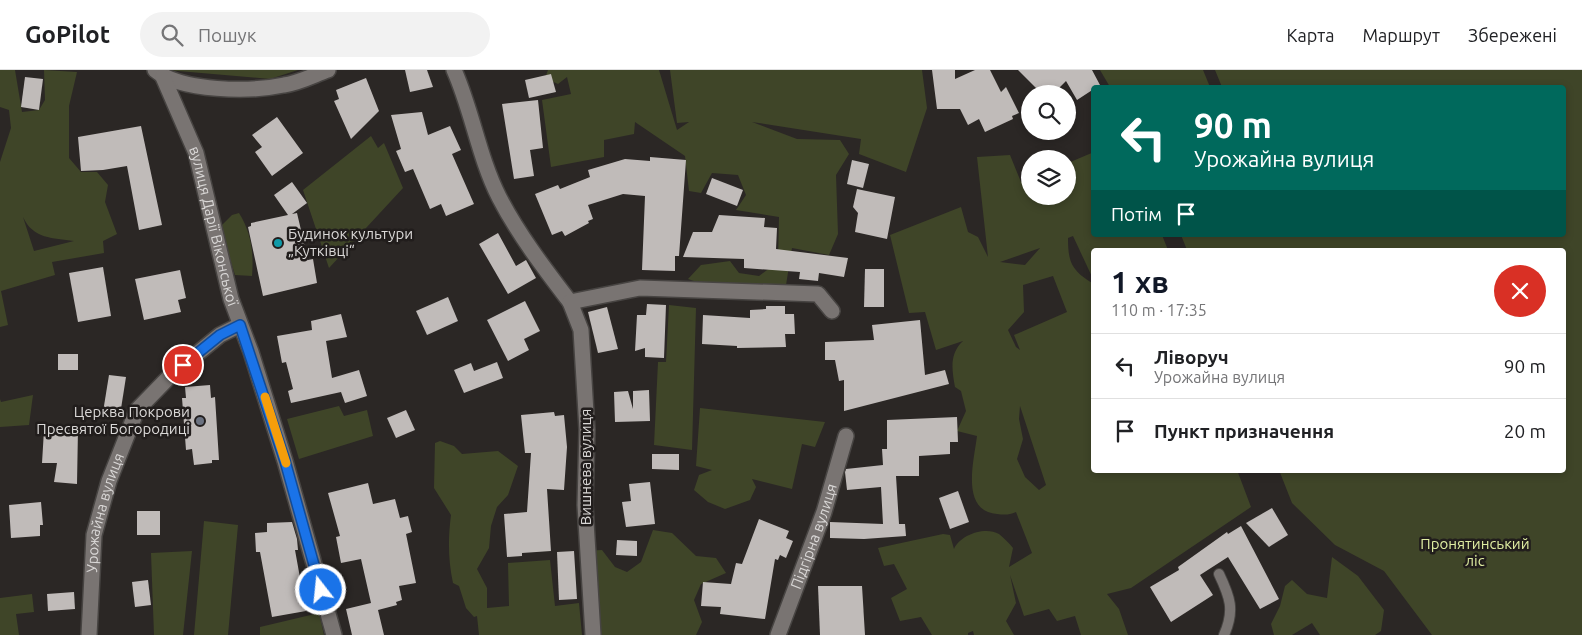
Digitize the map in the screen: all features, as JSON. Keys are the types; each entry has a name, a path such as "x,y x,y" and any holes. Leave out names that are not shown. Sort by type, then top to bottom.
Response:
{"street":[{"path":"159,73 197,86 243,90 285,85 328,70"},
{"name":"Вишнева вулиця","path":"454,70 464,92 498,196 538,259 570,302 581,330 588,430 585,505 594,635"},
{"name":"вулиця Дарії Віконської","path":"159,73 196,153 231,299 285,461 334,635"},
{"path":"570,302 640,288 818,294 832,311"},
{"name":"Урожайна вулиця","path":"89,635 94,534 109,481 138,410 178,369 220,335 240,325"},
{"name":"Підгірна вулиця","path":"778,635 824,512 846,436"}],"lane":[{"path":"1219,574 1230,598 1230,621 1224,635"}],"green space":[{"path":"0,70 15,70 22,112 39,110 45,100 44,70 77,72 69,106 69,158 81,172 97,172 108,185 105,202 117,234 103,241 104,253 52,262 55,275 1,291 8,325 0,327 0,162 11,128 9,110 0,107","holes":["23,217 32,230 44,236 74,241 34,251"]},
{"path":"167,70 298,70 270,79"},
{"path":"548,70 659,70 677,130 689,122 677,123 670,70 922,70 927,108 906,172 859,154 861,139 752,122 797,139 840,140 849,154 836,175 838,234 829,255 792,248 786,285 711,287 688,279 701,265 730,261 739,273 759,276 778,262 779,217 736,210 746,195 738,175 712,173 701,193 689,191 685,156 635,122 634,134 604,140 604,157 551,167 542,100 571,94 567,77 558,84 545,78"},
{"path":"1100,70 1203,70 1209,85 1109,85"},
{"name":"Пронятинський ліс","path":"1215,70 1582,70 1582,635 1432,635 1384,571 1335,545 1292,503 1280,473 1566,473 1566,248 1186,248 1182,237 1566,237 1566,85 1221,85"},
{"path":"371,136 378,148 384,143 403,188 329,268 303,190"},
{"path":"1091,153 1091,237 1163,237 1167,248 1091,248 1091,275 1073,236 1068,238 1070,260 1073,266 1091,282 1091,473 1238,473 1251,507 1131,588 1107,594 1119,609 1128,635 1081,635 1075,616 1057,621 1049,609 1024,616 1010,575 1016,603 1006,621 1014,635 974,635 973,631 968,633 968,635 932,635 921,617 900,621 891,598 907,589 894,564 884,566 878,548 943,534 950,535 954,549 967,536 987,531 999,534 1013,548 1009,567 1032,553 1016,512 997,514 985,511 978,504 972,483 977,436 957,431 966,411 961,391 955,387 953,362 955,351 963,341 936,350 925,312 909,313 890,235 961,207 968,232 978,237 988,257 977,157 1010,155 1021,182 1021,205 1076,205 1076,160","holes":["1040,248 1025,265 1000,262","1053,276 1067,312 1014,335 1020,350 1016,347 1008,330 1024,312 1023,285","1020,406 1046,485 1039,490 1025,477 1017,459 1023,439 1019,419"]},
{"path":"239,213 251,243 252,276 235,275 220,227 232,215"},
{"path":"669,305 696,308 692,450 654,445 658,362 666,362"},
{"path":"33,395 29,425 0,427 0,399 1,402"},
{"path":"339,406 344,416 367,410 373,436 299,459 287,419"},
{"path":"700,408 825,422 815,447 802,444 792,489 752,479 756,487 750,500 725,509 708,502 694,490 699,475 712,470 696,466"},
{"path":"440,441 454,446 462,454 498,451 518,466 508,495 497,507 491,526 489,548 477,569 487,588 487,608 509,606 508,563 550,560 555,606 579,603 582,635 479,635 477,616 474,617 466,608 459,586 453,583 449,549 451,515 434,488 435,443"},
{"path":"204,521 238,525 228,635 194,635"},
{"path":"653,530 672,533 696,556 716,558 726,573 701,584 694,600 702,622 696,635 586,635 579,551 602,550 615,567 627,572 641,562"},
{"path":"192,551 183,635 154,635 151,553"},
{"path":"1332,557 1358,576 1384,610 1381,631 1375,635 1320,635 1312,623 1292,635 1274,635 1271,624 1280,606 1285,586 1292,580 1307,594 1327,598"},
{"path":"32,594 34,612 16,614 19,635 0,635 0,598"},
{"path":"319,613 324,635 260,635 260,627"}],"building":[{"path":"405,70 427,70 433,87 410,92"},
{"path":"932,70 955,70 955,79 975,70 990,70 1001,92 1006,87 1019,113 1012,116 1013,119 985,132 979,119 968,125 960,109 937,109"},
{"path":"1018,70 1092,70 1100,85 1091,85 1091,91 1077,100 1076,85 1068,85 1066,81 1062,85 1033,85"},
{"path":"551,74 556,92 529,98 525,80"},
{"path":"25,77 43,79 39,110 21,107"},
{"path":"366,78 379,111 351,139 334,101 339,99 336,90"},
{"path":"538,100 543,148 530,150 534,176 514,179 502,104"},
{"path":"422,112 428,135 450,126 461,150 452,154 474,204 446,216 441,204 430,209 413,169 405,172 396,151 401,149 391,115"},
{"path":"277,117 303,153 272,176 255,152 262,147 252,135"},
{"path":"141,126 162,225 139,230 127,166 81,171 78,137"},
{"path":"650,157 686,160 679,256 675,256 675,271 642,270 645,196 623,194 588,205 593,219 588,221 589,223 565,236 562,231 552,235 535,194 558,185 560,189 590,177 588,170 625,159 650,161"},
{"path":"852,160 869,164 863,188 847,184"},
{"path":"712,178 743,190 737,206 706,194"},
{"name":"Будинок культури „Кутківці“","path":"292,182 307,203 292,214 297,213 308,260 313,259 317,283 263,296 248,227 251,226 251,223 288,215 274,195"},
{"path":"857,189 895,197 887,239 855,232 858,213 853,207"},
{"path":"719,215 765,218 764,227 777,228 776,249 848,258 844,277 819,273 818,281 799,279 800,272 744,268 744,259 683,257 693,232 712,232"},
{"path":"498,233 516,266 526,260 536,278 508,294 479,244"},
{"path":"103,267 111,316 78,322 69,273"},
{"path":"865,269 884,269 884,307 864,307"},
{"path":"180,270 186,298 178,300 181,312 144,320 135,279"},
{"path":"448,297 458,321 427,335 416,311"},
{"path":"525,301 540,331 524,339 529,350 508,361 487,320"},
{"path":"647,304 666,305 664,358 645,357 645,348 635,351 637,315 646,315"},
{"path":"766,306 785,306 785,314 794,314 795,334 785,334 786,347 737,348 737,346 702,344 703,315 750,318 750,310 766,309"},
{"path":"607,307 618,349 598,353 588,312"},
{"path":"341,314 347,337 326,341 332,378 359,370 367,396 345,403 341,392 291,403 288,391 293,389 286,362 282,363 277,336 312,330 311,321"},
{"path":"920,320 925,375 945,370 949,384 844,411 844,380 839,381 835,360 825,360 825,342 874,340 872,325"},
{"path":"58,354 78,354 78,370 58,370"},
{"path":"497,362 503,378 464,393 454,370 471,363 474,371"},
{"path":"109,375 126,377 120,415 103,412"},
{"name":"Церква Покрови Пресвятої Богородиці","path":"210,385 211,398 215,397 219,460 212,460 212,463 194,465 192,449 186,450 182,398 186,398 185,387"},
{"path":"649,390 650,421 615,422 614,392 628,391 633,409 633,391"},
{"path":"406,410 415,430 396,438 387,418"},
{"path":"554,412 555,416 564,415 567,447 564,490 547,489 551,551 522,553 522,556 507,557 504,514 527,512 531,453 525,453 521,415"},
{"path":"957,417 958,442 950,442 950,454 919,456 919,476 896,476 899,524 905,524 906,536 864,539 830,538 830,522 883,524 881,487 847,490 845,472 846,469 883,465 882,449 887,449 887,420"},
{"path":"78,429 77,484 54,482 57,463 42,463 44,430"},
{"path":"652,454 679,454 679,470 652,469"},
{"path":"650,482 655,524 626,527 622,502 631,501 629,484"},
{"path":"368,483 373,504 395,499 400,518 408,516 412,532 406,534 416,583 399,586 402,600 396,602 397,605 378,610 384,635 352,635 346,609 371,603 361,559 341,563 336,537 340,536 328,493"},
{"path":"958,491 969,522 950,529 939,498"},
{"path":"41,502 43,525 40,525 40,536 11,538 9,505"},
{"path":"1272,508 1288,535 1269,547 1246,523"},
{"path":"137,511 160,511 160,535 137,535"},
{"path":"759,519 789,531 786,538 793,541 786,558 780,555 778,560 775,559 765,619 720,614 721,607 701,606 703,582 731,584 736,563 742,564"},
{"path":"292,522 297,539 298,550 295,550 306,611 272,617 260,552 256,552 255,533 267,532 267,523"},
{"path":"1241,526 1279,599 1260,609 1228,557 1200,575 1213,595 1171,622 1150,587 1179,570 1178,567 1227,532 1228,534"},
{"path":"617,540 637,541 637,556 616,555"},
{"path":"574,551 577,599 559,600 557,552"},
{"path":"148,580 151,605 135,607 132,582"},
{"path":"818,586 862,586 865,635 820,635"},
{"path":"74,592 75,609 48,611 47,594"}],"slow traffic":[{"path":"265,397 286,463"}],"place":[{"name":"Будинок культури „Кутківці“","path":"278,243"},
{"name":"Церква Покрови Пресвятої Богородиці","path":"200,421"}],"route":[{"path":"183,365 220,335 240,325 251,352 285,461 321,590"}]}
